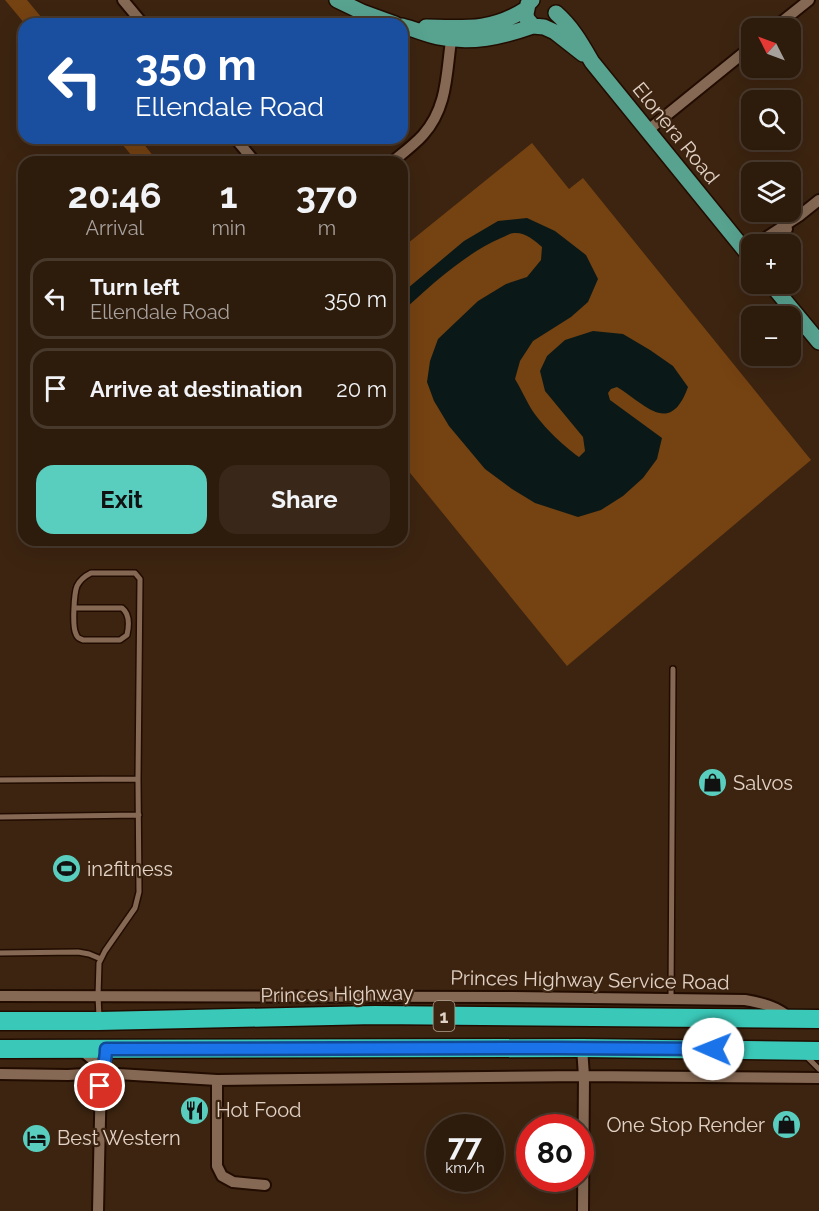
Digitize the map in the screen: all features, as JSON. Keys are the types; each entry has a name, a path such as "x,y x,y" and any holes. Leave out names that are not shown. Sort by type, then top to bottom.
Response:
{"highway":[{"name":"Princes Highway","path":"0,1021 375,1015 808,1018"},
{"path":"99,1021 106,1049"},
{"name":"1","path":"0,1049 582,1048 819,1051"}],"main road":[{"path":"337,0 380,18"},
{"path":"408,27 437,37 509,19 529,4"},
{"path":"529,4 527,19 539,27"},
{"path":"452,33 461,40 480,40 539,27 553,22 552,6"},
{"name":"Elonera Road","path":"552,6 577,36 592,62 647,131 741,239"},
{"name":"Elonera Road","path":"539,27 563,37 592,62"},
{"path":"779,294 819,342"}],"street":[{"path":"123,0 138,18"},
{"path":"786,18 809,0"},
{"path":"399,156 418,141 436,117 445,91 452,33"},
{"path":"647,131 741,55"},
{"path":"241,144 250,156"},
{"path":"801,214 819,200"},
{"path":"774,234 791,222"},
{"path":"782,234 793,222"},
{"name":"Princes Highway Service Road","path":"0,996 745,1000 763,1003 808,1018"},
{"path":"582,1048 584,1076 583,1211"},
{"path":"80,1049 92,1059 101,1073"},
{"path":"98,1211 101,1073 106,1059 106,1049"},
{"path":"0,1074 101,1073 217,1080 584,1076 819,1078"},
{"path":"217,1080 217,1166 222,1176 233,1182 265,1185"}],"lane":[{"path":"75,608 122,608 127,614 127,635 120,640 79,638 74,630 75,593 77,586 86,575 91,573 131,572 138,575 140,579 139,892 135,908 99,963 99,1021"},
{"path":"671,999 673,669"},
{"path":"0,780 138,779"},
{"path":"0,817 139,815"},
{"path":"0,953 78,952 101,959"},
{"path":"800,1050 819,1069"}],"shaded area":[{"path":"5,0 27,0 42,18 20,18"},
{"path":"532,143 569,189 583,178 811,460 567,666 408,470 408,243"},
{"path":"122,144 144,144 153,156 132,156"},
{"path":"527,218 555,231 586,255 598,279 588,302 571,317 533,341 520,361 515,379 533,412 565,446 579,457 585,451 583,437 545,391 540,371 547,356 565,340 593,331 623,334 673,366 688,387 681,402 673,410 665,413 647,408 617,387 608,393 610,400 662,438 657,459 643,478 623,496 601,510 578,517 535,503 512,489 485,469 449,426 434,401 427,382 430,361 438,339 478,301 506,284 527,277 541,260 542,247 526,235 512,233 488,244 462,261 408,306 408,288 464,241 498,221"}],"place":[{"name":"Salvos","path":"712,783"},
{"name":"in2fitness","path":"66,869"},
{"name":"Hot Food","path":"195,1110"},
{"name":"One Stop Render","path":"786,1125"},
{"name":"Best Western","path":"36,1138"}],"route":[{"path":"100,1086 106,1049 713,1049"}]}
